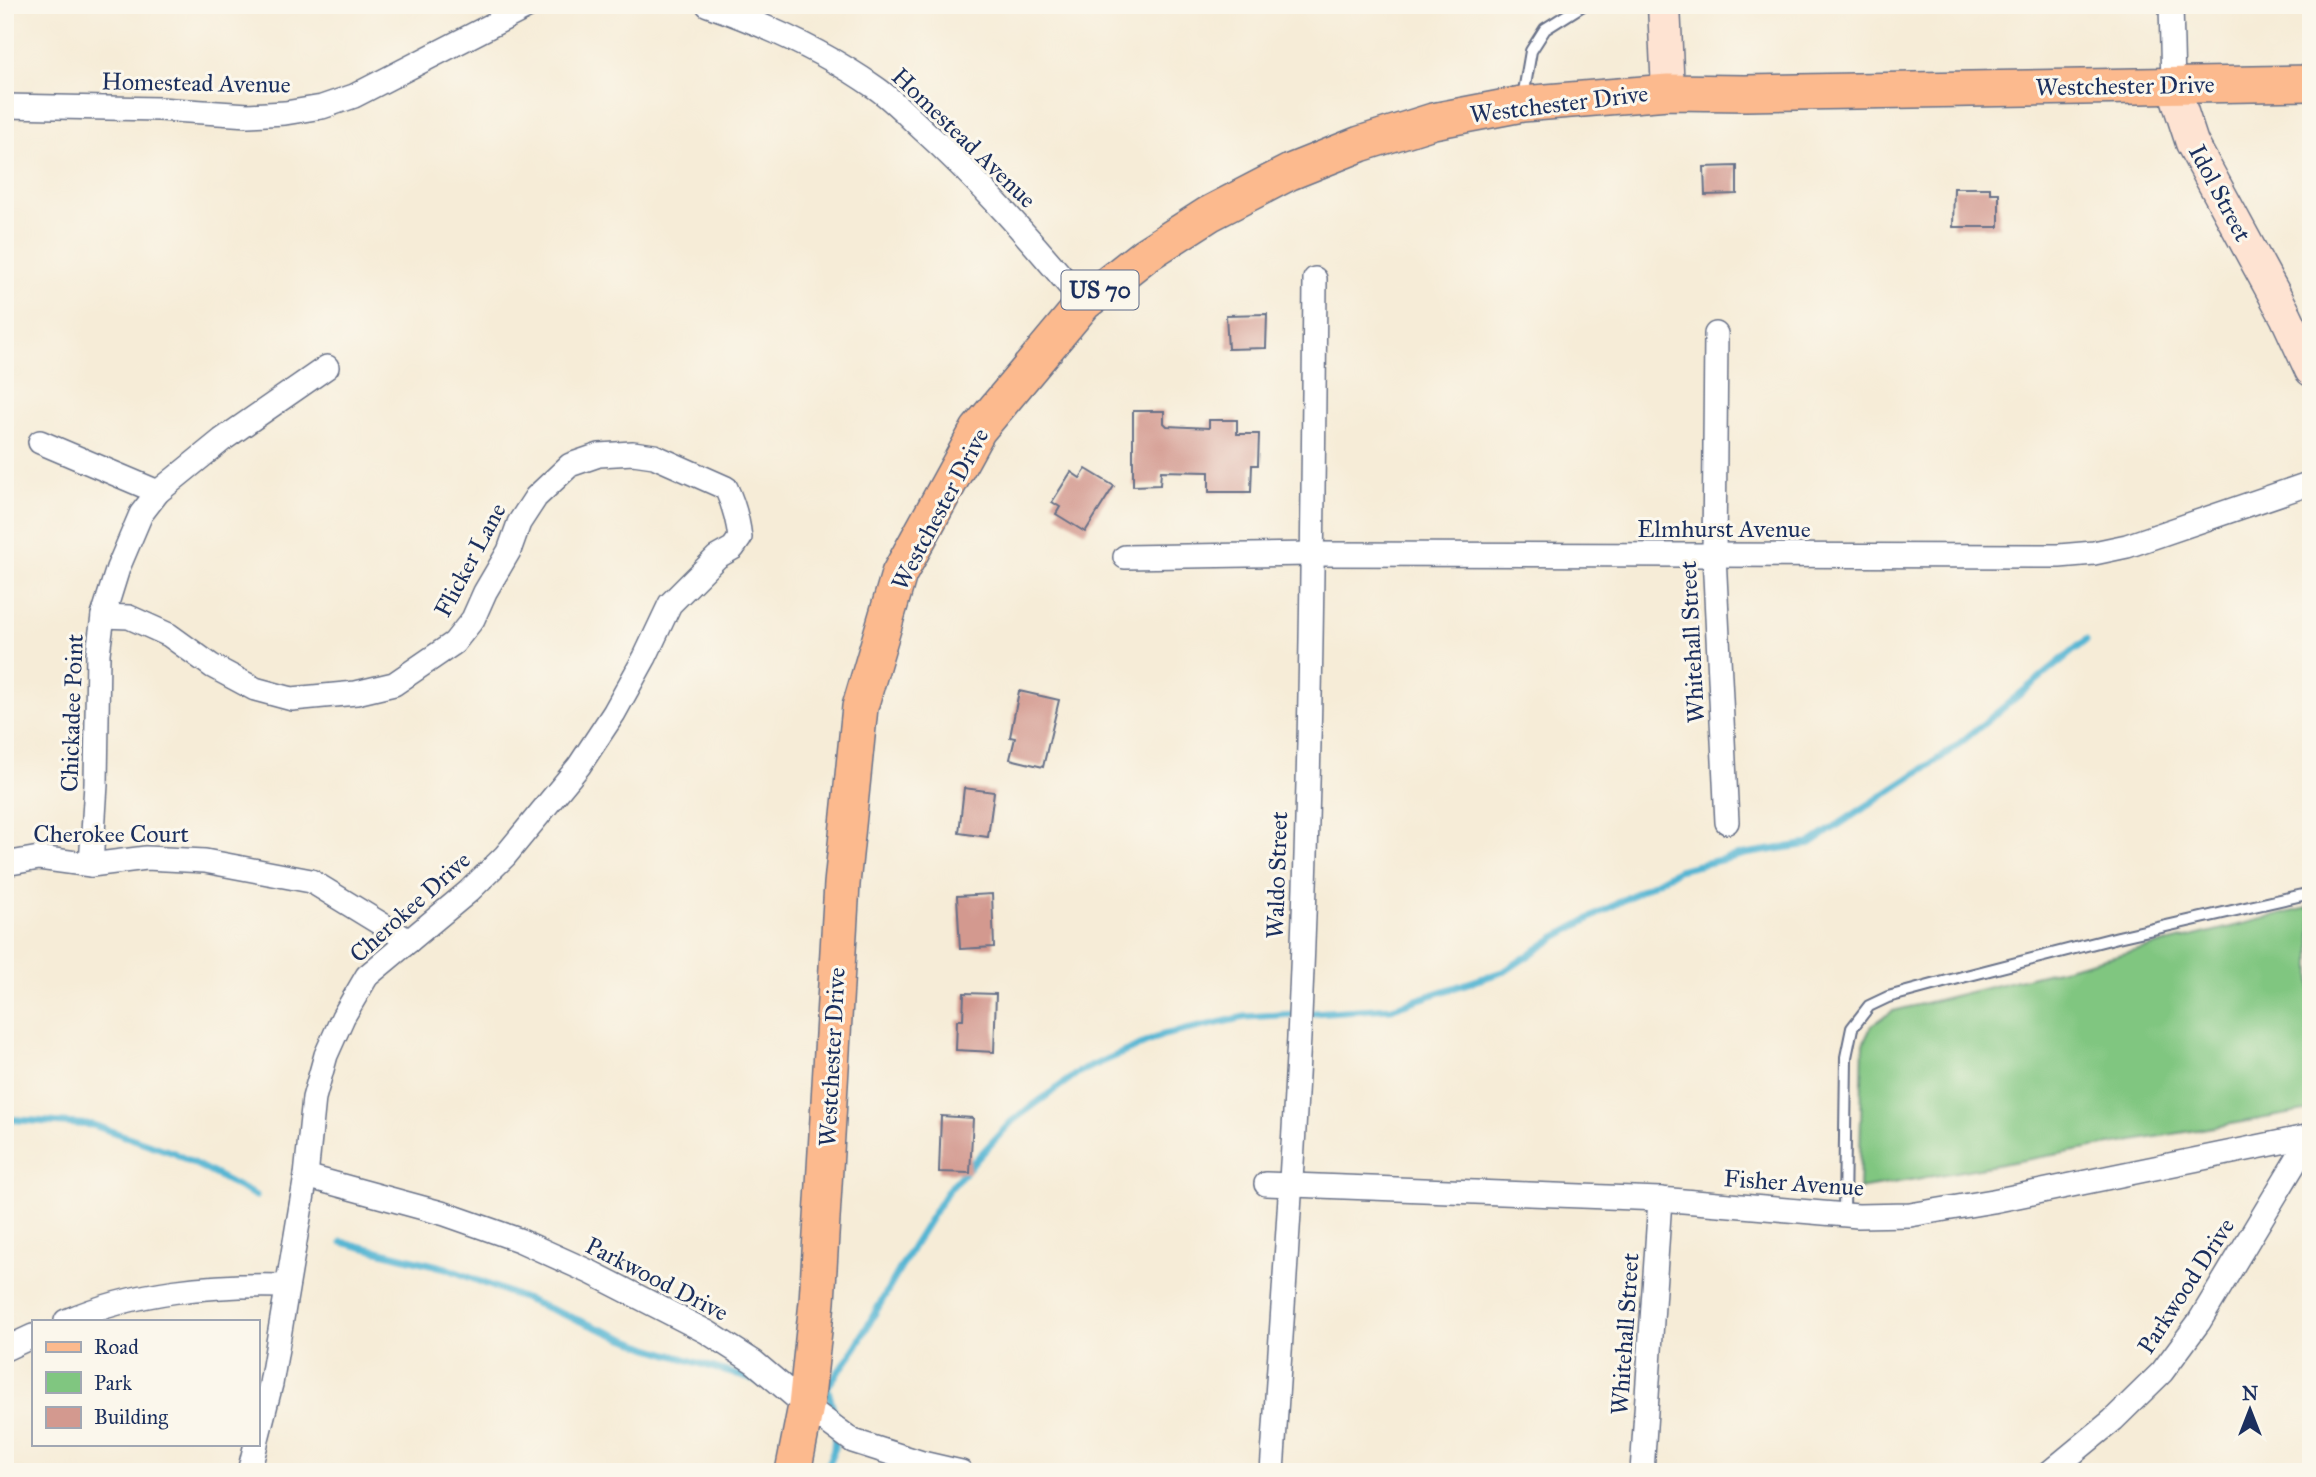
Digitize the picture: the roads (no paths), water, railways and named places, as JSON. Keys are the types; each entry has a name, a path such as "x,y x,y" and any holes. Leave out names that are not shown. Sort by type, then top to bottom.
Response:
{"main road":[{"name":"Westchester Drive","path":"793,1472 806,1406 817,1302 842,884 860,707 899,575 978,430 1084,303 1145,255 1209,214 1290,172 1360,144 1433,121 1522,104 1668,92 1759,93 2311,83"}],"street":[{"name":"Homestead Avenue","path":"5,106 159,109 248,115 322,107 354,96 531,5"},
{"name":"Homestead Avenue","path":"708,5 750,19 795,39 879,89 947,151 1013,219 1084,303"},
{"path":"1664,5 1668,92"},
{"name":"Idol Street","path":"2171,5 2173,85 2192,143 2307,352"},
{"name":"Waldo Street","path":"1272,1472 1300,1013 1313,554 1315,279"},
{"name":"Whitehall Street","path":"1716,334 1714,555 1727,822"},
{"name":"Chickadee Point","path":"91,866 96,784 98,653 103,616 118,568 141,514 158,492 222,440 327,367"},
{"path":"40,442 158,492"},
{"name":"Flicker Lane","path":"103,616 129,617 169,635 212,666 255,689 292,699 356,694 394,684 454,643 473,619 509,551 519,523 536,497 570,465 599,455 634,453 654,456 726,488 734,505 739,527"},
{"name":"Elmhurst Avenue","path":"1125,557 1313,554 2059,556 2094,553 2127,546 2311,483"},
{"name":"Cherokee Drive","path":"259,1434 271,1384 306,1175 314,1098 326,1055 343,1017 367,976 468,892 505,856 579,766 614,713 670,604 717,557 733,548 740,538 739,527"},
{"name":"Cherokee Court","path":"5,864 39,858 91,866 146,858 205,861 311,881 409,941"},
{"name":"Parkwood Drive","path":"2050,1472 2113,1420 2162,1372 2199,1322 2311,1136"},
{"name":"Fisher Avenue","path":"1266,1184 1660,1199 1844,1215 1910,1215 2311,1136"},
{"name":"Parkwood Drive","path":"306,1175 445,1214 519,1240 580,1267 706,1332 754,1362 853,1441 922,1463 961,1472"},
{"name":"Whitehall Street","path":"1642,1472 1660,1199"},
{"path":"69,1320 135,1298 174,1290 235,1285 286,1286"},
{"path":"5,1349 32,1336"},
{"name":"Cherokee Drive","path":"249,1472 256,1446"}],"lane":[{"path":"1522,104 1531,51 1545,29 1583,5"},
{"path":"1844,1215 1846,1057 1852,1028 1869,1006 1940,983 2080,946 2311,893"}],"waterway":[{"path":"827,1387 851,1355 948,1190 1012,1121 1079,1072 1163,1035 1245,1017 1392,1008 1505,971 1556,937 1678,870 1745,854 1809,844 1949,752 2086,640"},
{"path":"5,1119 93,1125 174,1153 256,1196"},
{"path":"342,1242 446,1268 649,1348 767,1384"},
{"path":"827,1387 836,1420"},
{"path":"825,1472 834,1449 835,1435"}]}
